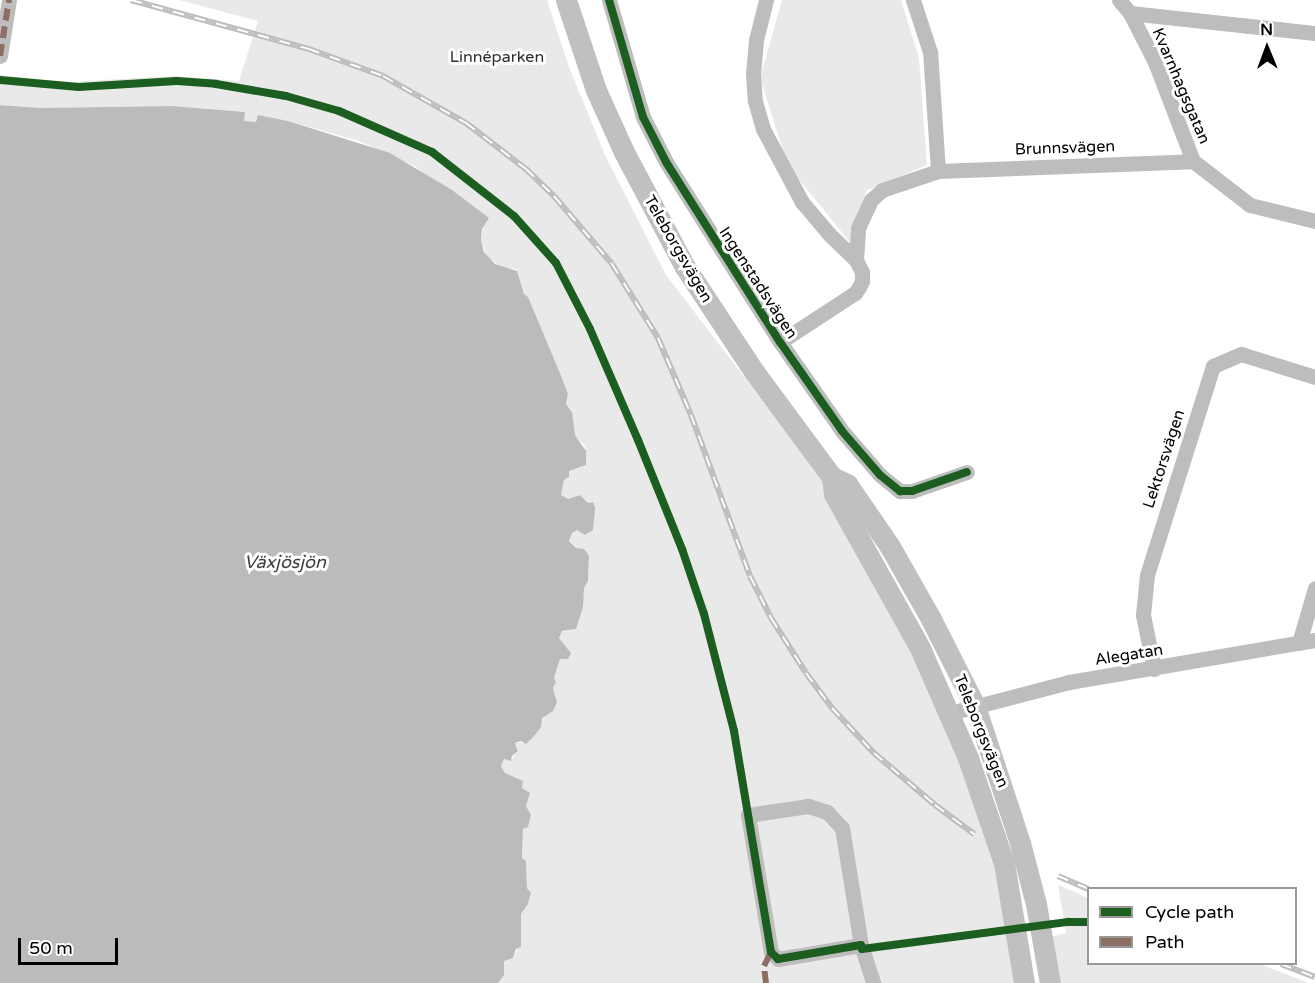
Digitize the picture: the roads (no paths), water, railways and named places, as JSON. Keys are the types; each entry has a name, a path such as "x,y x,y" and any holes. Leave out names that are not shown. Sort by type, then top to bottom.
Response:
{"main road":[{"name":"Teleborgsvägen","path":"566,0 596,90 624,152 685,267 755,373 832,477 847,484 890,545 936,628 975,706 1020,843 1036,904 1051,980"},
{"name":"Teleborgsvägen","path":"832,477 834,494 920,648 950,713 975,777 1004,863 1024,983"}],"street":[{"path":"0,56 9,0"},
{"name":"Ingenstadsvägen","path":"609,0 643,117 666,162 780,342 842,432 891,486 900,491 912,491 967,472"},
{"path":"766,0 756,40 753,75 755,101 763,129 802,202 830,236 856,260"},
{"path":"913,0 930,52 938,171"},
{"name":"Kvarnhagsgatan","path":"1119,0 1130,13 1155,62 1193,161 1250,205 1315,221"},
{"path":"1130,13 1315,33"},
{"name":"Brunnsvägen","path":"780,342 855,293 862,281 862,272 856,260 858,228 871,200 882,190 938,171 1193,161"},
{"name":"Lektorsvägen","path":"1154,669 1143,615 1147,575 1213,366 1241,354 1315,377"},
{"path":"1299,643 1315,588"},
{"name":"Alegatan","path":"950,713 1069,682 1315,640"},
{"path":"861,945 778,959 771,952 748,815 808,806 827,812 842,828 861,945 873,983"}],"water":[{"name":"Växjösjön","path":"0,105 40,108 172,106 245,112 244,121 256,122 258,115 288,121 390,153 452,190 489,218 482,229 481,240 484,252 495,264 517,271 524,294 528,297 568,394 566,404 572,412 575,435 586,451 586,465 569,471 569,477 564,480 561,495 568,499 580,495 588,503 593,502 595,508 593,530 585,535 577,530 572,533 569,541 576,548 584,549 589,556 588,581 584,588 583,607 576,629 562,631 559,638 571,653 568,659 560,659 554,678 556,682 553,688 557,702 553,711 542,718 541,727 535,735 526,744 521,741 515,743 518,751 512,756 511,761 504,759 501,766 505,773 523,781 522,788 530,793 526,806 531,815 528,827 523,829 522,858 526,861 527,888 531,893 528,904 521,914 521,947 516,949 513,958 504,961 504,975 498,983 0,983"}],"railway":[{"path":"131,0 309,49 383,76 466,123 526,169 554,196 612,264 658,338 691,415 750,576 771,618 806,673 832,708 874,753 935,805 974,834"},
{"path":"1058,876 1087,889"},
{"path":"1284,965 1315,977"}],"park label":[{"name":"Linnéparken","path":"497,57"}]}
